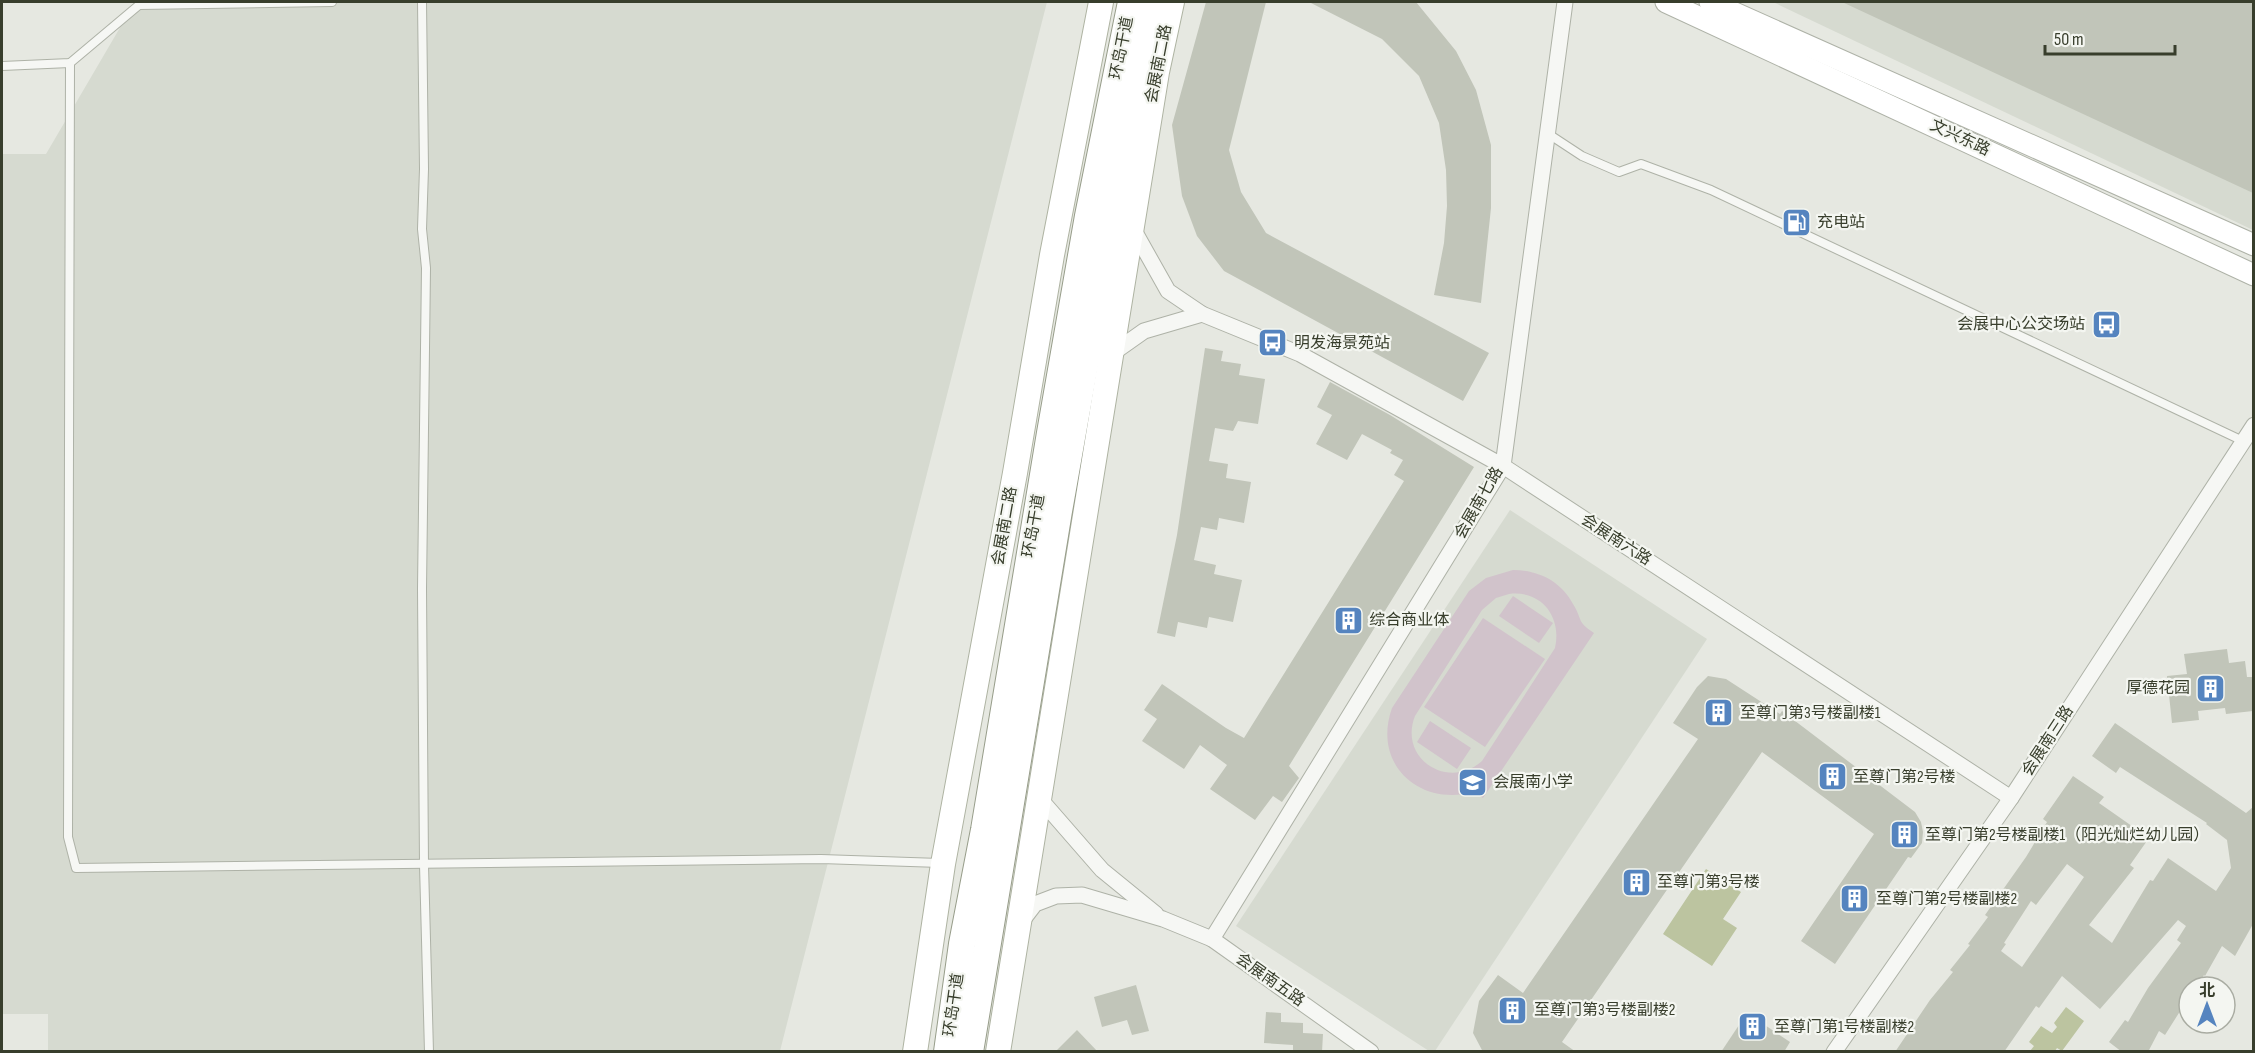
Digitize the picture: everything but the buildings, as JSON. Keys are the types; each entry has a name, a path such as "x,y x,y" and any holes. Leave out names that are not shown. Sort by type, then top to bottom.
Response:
{"highway":[{"name":"环岛干道","path":"947,1052 962,944 984,830 1088,216 1151,2"},
{"name":"环岛干道","path":"970,1052 1065,478 1151,2"}],"main road":[{"name":"会展南二路","path":"915,1052 943,864 1009,508 1054,243 1101,2"},
{"name":"会展南二路","path":"999,1052 1156,72 1151,2"},
{"name":"文兴东路","path":"1666,2 2253,275"},
{"name":"文兴东路","path":"1710,2 2253,245"}],"street":[{"name":"会展南七路","path":"1212,939 1503,466 1565,2"},
{"name":"会展南六路","path":"1132,227 1168,291 1202,314 1300,354 1503,466 2011,798"},
{"path":"1110,355 1144,331 1202,314"},
{"name":"会展南三路","path":"1834,1052 2011,798 2253,425"},
{"path":"1041,800 1102,870 1163,919"},
{"path":"1020,924 1035,904 1056,896 1082,895 1163,919"},
{"name":"会展南五路","path":"1163,919 1212,939 1371,1052"}],"lane":[{"path":"2,66 70,63 139,5 332,2"},
{"path":"422,2 424,169 422,229 426,268 422,589 424,865 429,1052"},
{"path":"70,63 68,837 76,868 821,859 943,864"},
{"path":"1547,133 1582,156 1619,172 1641,164 1711,190 2243,441"}],"shaded area":[{"path":"135,2 1047,2 780,1051 48,1052 48,1014 2,1014 2,154 46,154"},
{"path":"1773,2 2253,2 2253,230"},
{"name":"会展南小学","path":"1510,510 1707,639 1435,1051 1429,1051 1236,926"},
{"path":"1513,570 1531,572 1548,578 1568,596 1582,623 1594,633 1483,798 1474,792 1454,795 1435,793 1419,787 1405,777 1395,763 1389,747 1388,728 1392,708 1469,591 1486,578","holes":["1509,594 1531,596 1547,608 1555,626 1555,648 1482,761 1469,769 1455,773 1430,766 1420,757 1414,745 1412,732 1415,716 1482,610 1496,598"]},
{"path":"1513,596 1553,623 1539,643 1499,616"},
{"path":"1483,618 1545,659 1485,747 1424,707"},
{"path":"1430,721 1471,748 1457,769 1417,742"},
{"path":"1706,869 1741,892 1723,919 1737,928 1712,966 1663,934"},
{"path":"2066,1007 2084,1021 2062,1051 2057,1048 2055,1051 2030,1051 2034,1046 2029,1042 2041,1026 2052,1033 2057,1027 2054,1023"}],"place":[{"name":"充电站","path":"1796,222"},
{"name":"会展中心公交场站","path":"2106,324"},
{"name":"明发海景苑站","path":"1273,343"},
{"name":"综合商业体","path":"1348,620"},
{"name":"厚德花园","path":"2211,688"},
{"name":"至尊门第3号楼副楼1","path":"1719,713"},
{"name":"至尊门第2号楼","path":"1832,777"},
{"name":"会展南小学","path":"1472,782"},
{"name":"至尊门第2号楼副楼1（阳光灿烂幼儿园）","path":"1904,835"},
{"name":"至尊门第3号楼","path":"1636,882"},
{"name":"至尊门第2号楼副楼2","path":"1855,899"},
{"name":"至尊门第3号楼副楼2","path":"1513,1010"},
{"name":"至尊门第1号楼副楼2","path":"1753,1027"}]}
